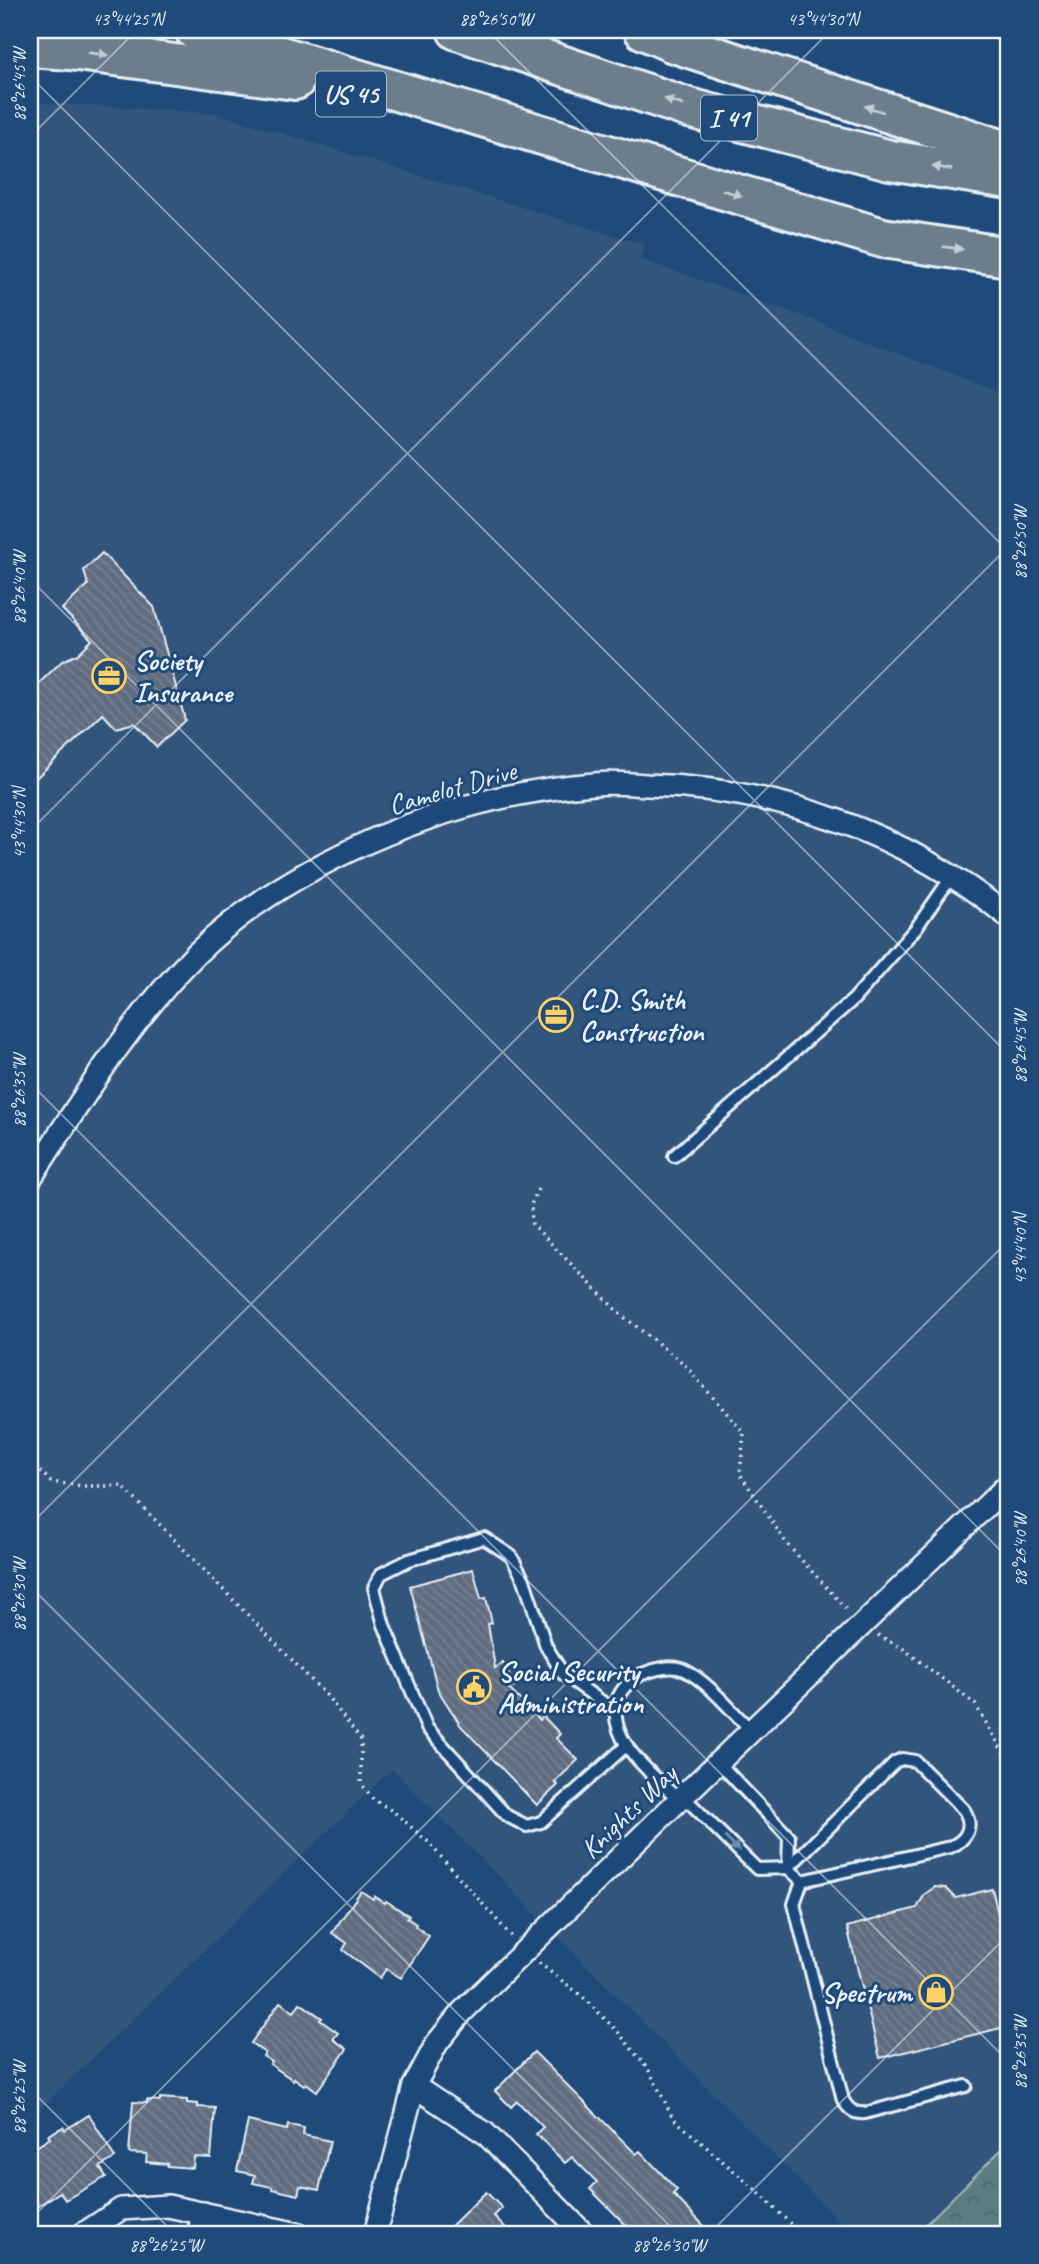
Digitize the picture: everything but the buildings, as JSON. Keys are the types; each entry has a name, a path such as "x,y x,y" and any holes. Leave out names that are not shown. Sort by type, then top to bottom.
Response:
{"highway":[{"name":"I 41","path":"195,30 883,238 1009,257"},
{"name":"I 41","path":"457,30 689,107 890,160 1009,179"},
{"path":"644,30 671,42 1009,152"},
{"name":"US 45","path":"30,47 288,78 667,173"}],"street":[{"name":"Camelot Drive","path":"30,1179 121,1041 149,1005 197,953 251,907 285,885 351,850 424,819 508,796 596,783 719,790 773,800 843,821 898,845 951,876 1009,917"},
{"name":"Knights Way","path":"375,2234 414,2086 437,2043 462,2012 1009,1484"},
{"path":"414,2086 485,2133 584,2234"},
{"path":"83,2234 121,2209 168,2206 299,2234"},
{"path":"198,2234 204,2213"}],"lane":[{"path":"674,1156 854,999 916,928 951,876"},
{"path":"615,1711 563,1674 546,1646 524,1580 511,1556 484,1538 409,1560 382,1574 374,1588 384,1625 427,1728 507,1816 527,1826 541,1822 627,1745"},
{"path":"752,1731 696,1677 676,1667 639,1675 618,1696 615,1711 617,1728 634,1756 757,1869 788,1868 895,1762 902,1759 915,1761 969,1818 970,1826 966,1834 960,1843 950,1847 802,1881"},
{"path":"719,1763 789,1837 788,1868 802,1881"},
{"path":"802,1881 794,1904 848,2108 856,2113 865,2113 966,2086"}],"path":[{"path":"538,1189 531,1205 532,1224 619,1313 683,1363 744,1433 740,1474 787,1544 860,1625 905,1650 975,1704 1009,1762"},
{"path":"30,1461 51,1482 84,1486 122,1486 327,1696 360,1740 361,1783 373,1799 394,1812 427,1841 524,1951 582,1996 619,2033 650,2072 673,2118 758,2192 801,2234"}],"shaded area":[{"path":"30,102 216,113 645,245 640,259 800,315 1009,397 1009,2142 916,2234 852,2234 392,1769 30,2119"}],"green space":[{"path":"1009,2142 1009,2234 916,2234"}],"place":[{"name":"Society Insurance","path":"109,676"},
{"name":"C.D. Smith Construction","path":"556,1015"},
{"name":"Social Security Administration","path":"474,1687"},
{"name":"Spectrum","path":"936,1992"}]}
